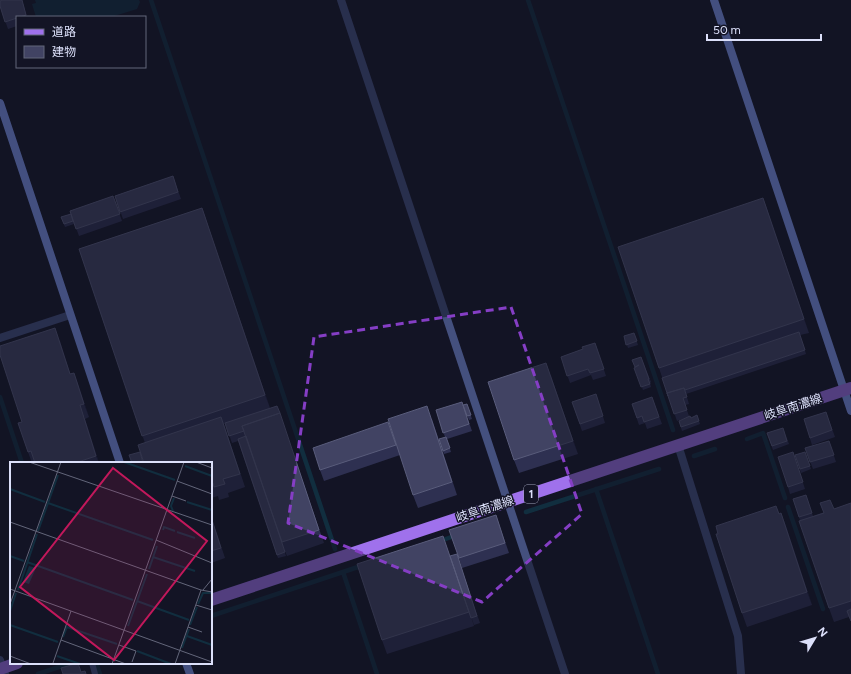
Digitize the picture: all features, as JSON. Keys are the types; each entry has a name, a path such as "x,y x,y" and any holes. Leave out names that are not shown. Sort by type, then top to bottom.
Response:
{"main road":[{"name":"岐阜南濃線","path":"212,600 847,390"},
{"path":"2,668 14,664"}],"street":[{"path":"341,0 565,674"},
{"path":"714,0 847,390 851,411"},
{"path":"0,103 120,462"},
{"path":"0,338 70,315"},
{"path":"678,445 738,636 741,674"},
{"path":"186,664 190,674"}],"lane":[{"path":"92,664 95,674"}],"highlighted area":[{"path":"511,307 582,514 482,602 288,523 314,337"}],"water":[{"path":"35,0 139,0 140,2 137,9 114,16 36,16 32,4 36,3"}],"building":[{"path":"22,0 26,15 16,16 16,18 5,22 0,1"},
{"path":"173,176 178,192 120,212 115,196"},
{"path":"113,196 120,214 76,229 70,211"},
{"path":"763,198 804,319 659,368 618,247"},
{"path":"202,208 265,395 142,436 79,249"},
{"path":"71,214 73,221 64,224 61,217"},
{"path":"55,328 70,374 74,373 84,404 80,405 96,456 78,462 35,462 31,451 28,452 18,423 22,422 0,355 0,346"},
{"path":"799,332 805,350 685,390 684,388 667,393 662,378"},
{"path":"634,333 637,341 626,345 624,336"},
{"path":"595,343 604,369 590,373 588,369 567,376 561,357 583,349 582,347"},
{"path":"641,357 650,384 641,387 634,368 639,365 635,367 632,360"},
{"path":"546,363 573,441 514,460 488,382"},
{"path":"684,388 687,397 683,398 687,410 674,414 667,393"},
{"path":"596,394 603,416 580,424 572,402"},
{"path":"652,397 659,417 644,422 642,416 637,418 632,404"},
{"path":"462,402 469,424 443,433 436,410"},
{"path":"467,404 471,415 467,416 463,405"},
{"path":"277,406 280,413 242,426 244,431 229,436 225,423"},
{"path":"427,406 452,482 413,495 388,419"},
{"path":"826,412 832,430 810,438 804,419"},
{"path":"280,413 319,530 282,542 242,426"},
{"path":"697,415 699,421 681,427 679,421 690,416 691,418"},
{"path":"221,417 240,474 223,479 225,484 214,487 212,483 212,462 144,462 138,445"},
{"path":"388,422 396,445 320,470 313,448"},
{"path":"783,428 787,441 772,446 767,433"},
{"path":"246,436 285,552 277,555 238,439"},
{"path":"446,437 450,448 443,451 439,439"},
{"path":"829,441 834,455 810,462 805,448"},
{"path":"140,452 143,462 132,462 129,455"},
{"path":"793,452 803,482 788,487 778,457"},
{"path":"805,452 810,466 800,469 795,455"},
{"path":"806,495 812,513 799,517 793,499"},
{"path":"830,500 834,509 851,503 851,601 829,608 799,521 824,513 820,503"},
{"path":"776,506 779,514 781,513 807,592 742,613 716,534 718,534 716,526"},
{"path":"496,515 505,543 459,558 449,530"},
{"path":"212,520 221,548 212,551"},
{"path":"443,536 469,612 382,640 357,564"},
{"path":"457,554 477,616 471,618 450,556"},
{"path":"851,609 851,621 847,611"},
{"path":"78,664 81,672 85,671 86,674 63,674 61,668"}],"waterway":[{"path":"151,0 335,549"},
{"path":"528,0 673,430"},
{"path":"0,397 22,462"},
{"path":"747,439 763,433 785,498"},
{"path":"694,456 715,449"},
{"path":"526,512 659,469"},
{"path":"596,489 658,674"},
{"path":"788,507 823,609"},
{"path":"440,541 457,535"},
{"path":"212,616 364,565"},
{"path":"343,572 377,674"},
{"path":"38,674 68,664"},
{"path":"96,664 100,674"}]}
